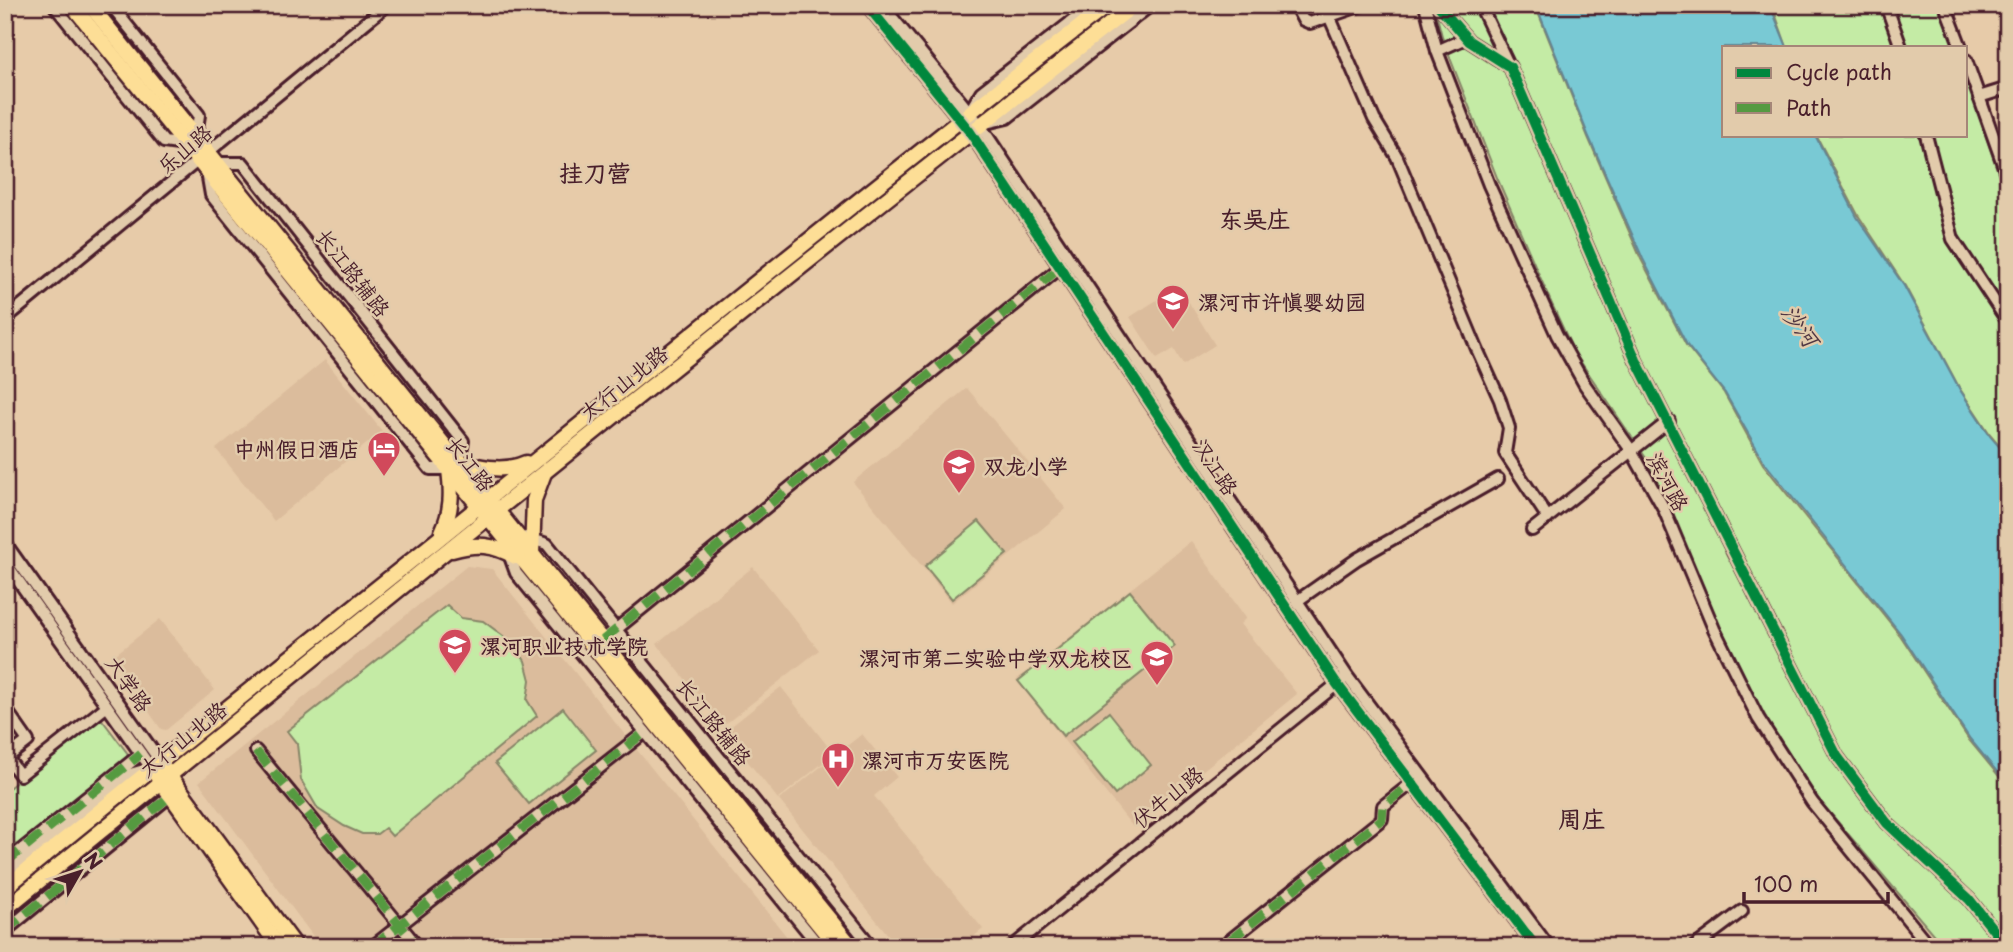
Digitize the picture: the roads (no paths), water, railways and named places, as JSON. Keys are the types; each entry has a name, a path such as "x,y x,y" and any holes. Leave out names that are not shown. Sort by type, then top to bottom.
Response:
{"main road":[{"name":"长江路","path":"72,5 208,162 454,466 511,543 603,640 852,947"},
{"name":"长江路","path":"90,5 190,140"},
{"name":"太行山北路","path":"5,909 146,801 165,779 487,508 537,458 1108,5"},
{"name":"太行山北路","path":"487,508 545,472 975,128 1134,5"},
{"path":"537,458 514,468 454,466 449,518 442,545 474,544 495,548 511,543 527,558 533,538 534,500 545,472"},
{"name":"太行山北路","path":"5,888 130,779 155,765 442,545"},
{"name":"长江路","path":"527,558 837,947"},
{"name":"大学路","path":"155,765 296,947"},
{"name":"大学路","path":"165,779 170,796 279,947"}],"street":[{"path":"54,5 164,142 190,140 199,115 111,5"},
{"name":"乐山路","path":"5,319 208,162 387,5"},
{"name":"汉江路","path":"867,5 975,128 1347,676 1549,947"},
{"name":"汉江路","path":"882,5 965,116"},
{"path":"965,116 981,92 1093,5"},
{"path":"975,128 1007,118 1151,5"},
{"path":"1295,5 1303,20 1310,23 1362,5"},
{"name":"滨河路","path":"1424,5 1437,51 1489,185 1557,335 1584,385 1631,450 1663,507 1714,629 1758,718 1812,802 1930,947"},
{"path":"1438,5 1466,38 1510,67"},
{"path":"1480,5 1510,67 1636,360 1837,756 1887,822 1969,900 2006,946"},
{"path":"1886,5 1901,46"},
{"path":"1945,5 1961,46"},
{"path":"1330,18 1374,119 1398,157 1500,400 1509,429 1506,453 1548,518"},
{"path":"1437,51 1466,38"},
{"path":"1968,66 2008,178"},
{"path":"1979,97 2008,88"},
{"name":"汉江路","path":"975,128 1060,267 1337,684 1536,947"},
{"path":"1926,136 1953,239 2008,322"},
{"path":"208,162 211,194 430,469 454,466"},
{"path":"603,640 1060,267"},
{"path":"1532,530 1669,422"},
{"path":"1297,601 1357,559 1498,479"},
{"name":"长江路辅路","path":"511,543 533,538 547,544 872,947"},
{"name":"大学路","path":"5,543 155,765"},
{"path":"511,543 516,573 820,947"},
{"name":"大学路","path":"5,562 141,754 155,765"},
{"name":"伏牛山路","path":"1012,947 1347,676"},
{"path":"5,708 28,741 6,759 20,775 107,706"},
{"path":"372,947 645,732"},
{"path":"256,751 418,947"},
{"path":"5,863 141,754"},
{"path":"5,875 130,779"},
{"path":"1229,941 1382,819 1383,806 1412,783"},
{"path":"5,931 170,796"},
{"path":"5,923 146,801"},
{"path":"1695,947 1742,911"},
{"path":"1953,947 2006,946"}],"water":[{"name":"沙河","path":"1536,5 1770,5 1787,46 1722,46 1722,136 1816,136 1857,217 1904,286 1960,390 1990,436 2008,457 2008,785 1970,739 1901,634 1765,463 1725,393 1687,345 1643,259 1589,137"}],"place":[{"name":"漯河市许慎婴幼园","path":"1173,331"},
{"name":"中州假日酒店","path":"384,478"},
{"name":"双龙小学","path":"959,495"},
{"name":"漯河职业技术学院","path":"455,675"},
{"name":"漯河市第二实验中学双龙校区","path":"1157,687"},
{"name":"漯河市万安医院","path":"838,789"}],"district":[{"name":"挂刀营","path":"595,172"},
{"name":"东吴庄","path":"1255,218"},
{"name":"周庄","path":"1582,818"}]}
